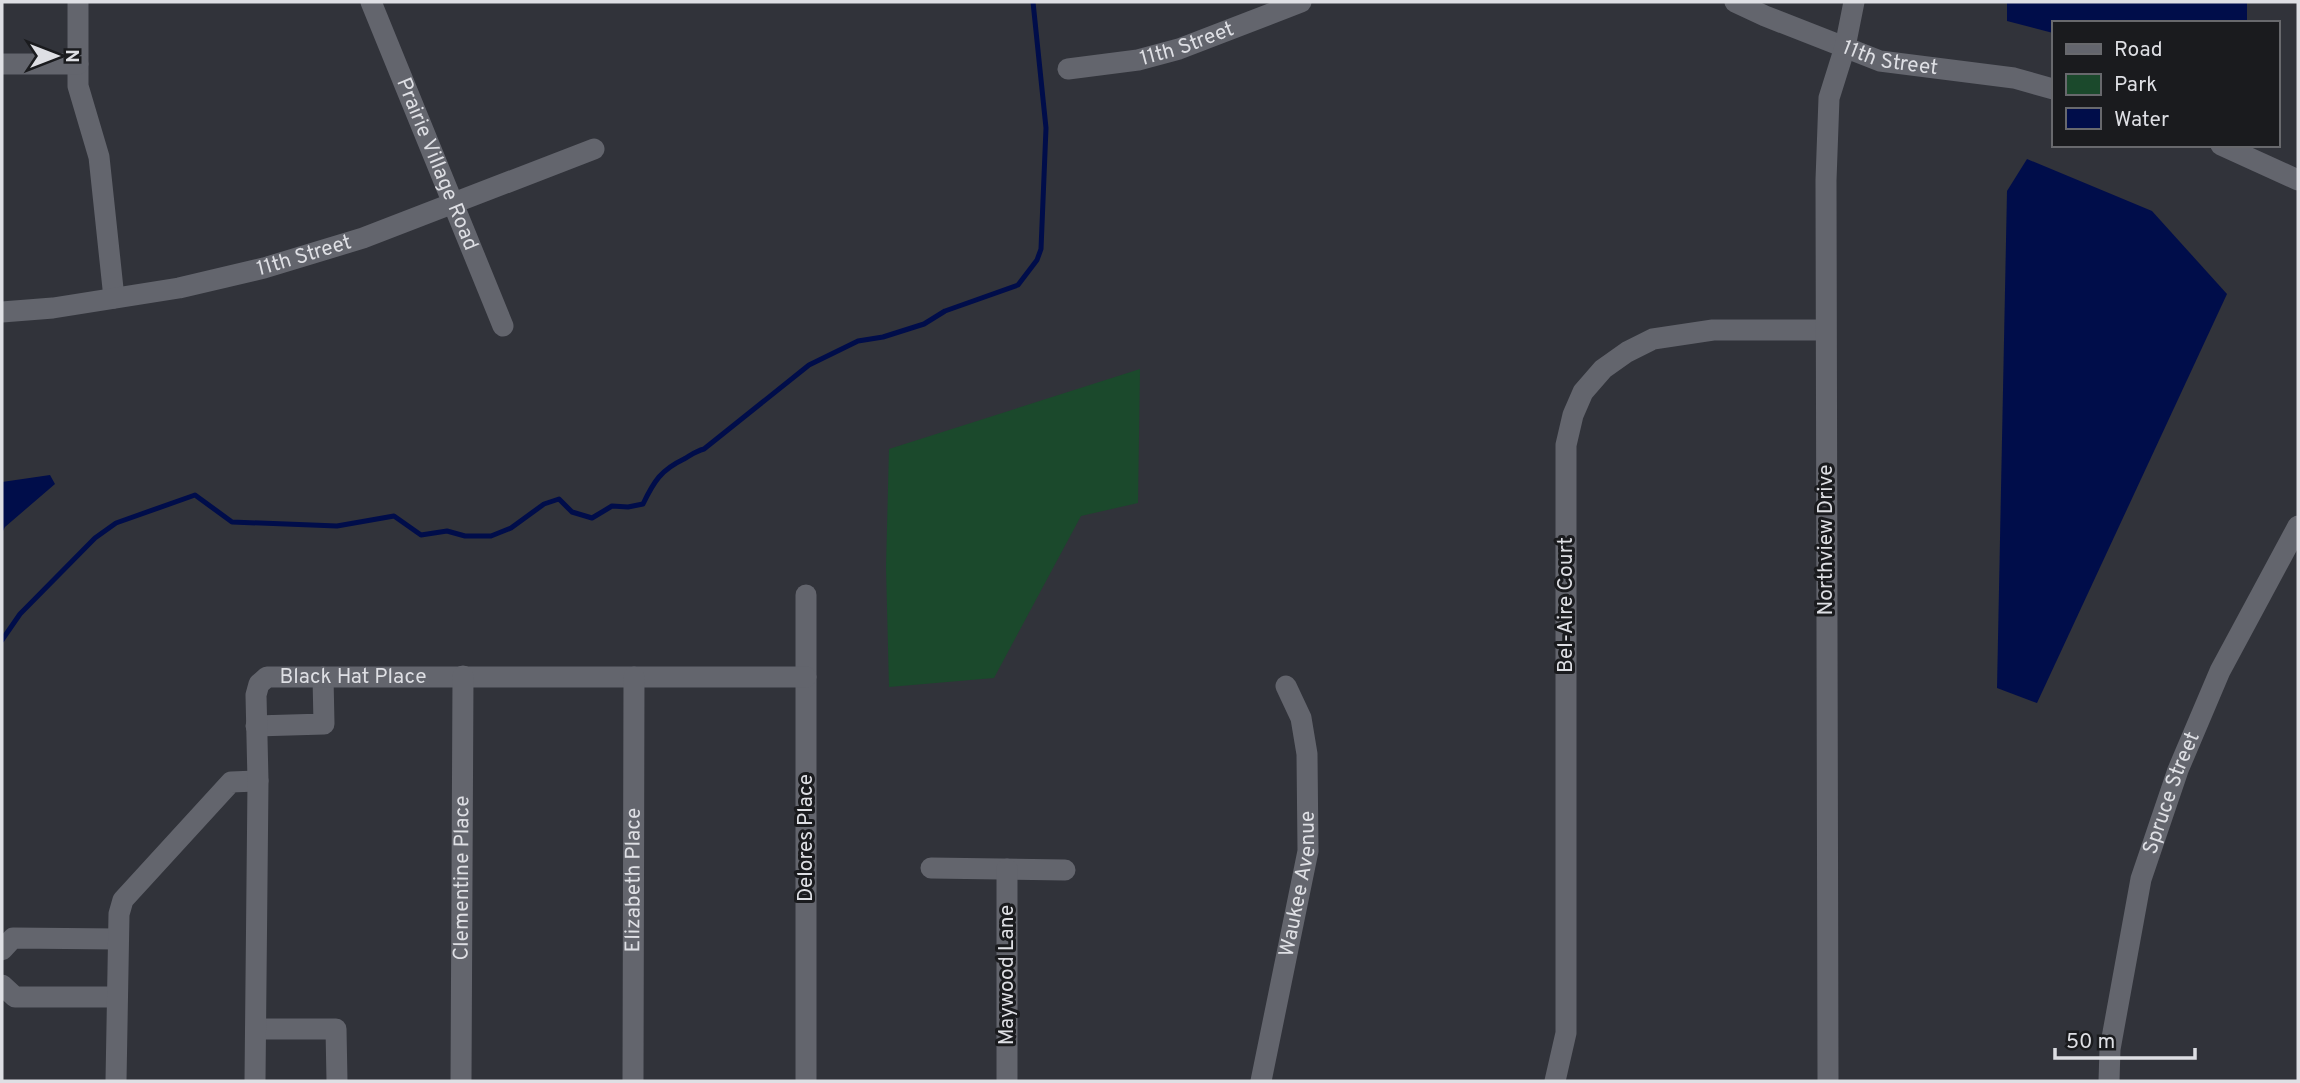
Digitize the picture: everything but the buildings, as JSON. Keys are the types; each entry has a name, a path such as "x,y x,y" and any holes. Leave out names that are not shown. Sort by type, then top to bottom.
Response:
{"street":[{"path":"78,2 78,86 100,157 114,298"},
{"name":"Prairie Village Road","path":"371,2 503,326"},
{"name":"11th Street","path":"1068,69 1138,60 1179,49 1301,2"},
{"name":"11th Street","path":"1735,2 1880,61 2014,78 2052,89"},
{"name":"Northview Drive","path":"1828,1081 1826,180 1829,98 1854,2"},
{"path":"2,64 78,64"},
{"path":"2225,147 2298,180"},
{"name":"11th Street","path":"2,312 53,308 179,288 264,268 363,238 594,149"},
{"name":"Bel-Aire Court","path":"1555,1081 1566,1033 1566,445 1573,415 1583,392 1603,369 1627,352 1653,339 1713,330 1825,330"},
{"name":"Spruce Street","path":"2109,1081 2110,1049 2141,879 2178,770 2220,671 2298,526"},
{"name":"Delores Place","path":"806,595 806,1081"},
{"name":"Clementine Place","path":"461,1081 463,676"},
{"name":"Black Hat Place","path":"255,1081 258,781 256,695 259,684 267,677 806,677"},
{"path":"257,726 324,724 323,677"},
{"name":"Elizabeth Place","path":"633,1081 634,677"},
{"name":"Waukee Avenue","path":"1261,1081 1308,850 1307,754 1301,718 1286,686"},
{"path":"116,1081 118,939 119,914 123,900 231,782 258,781"},
{"path":"931,868 1065,870"},
{"name":"Maywood Lane","path":"1007,869 1007,1081"},
{"path":"2,950 13,938 118,939"},
{"path":"2,985 15,997 117,997"},
{"path":"256,1029 336,1029 337,1081"}],"green space":[{"path":"1140,369 1138,503 1081,516 994,678 889,687 886,567 889,449"}],"water":[{"path":"2007,2 2247,2 2247,21 2052,21 2052,33 2007,21"},
{"path":"2027,159 2152,211 2227,294 2037,703 1997,688 2007,191"},
{"path":"50,475 55,484 5,527 2,533 2,482"}],"waterway":[{"path":"2,640 20,614 95,538 116,523 195,495 232,522 337,526 394,516 421,535 447,531 465,536 491,536 511,528 544,504 559,499 572,512 592,518 612,506 643,504 664,472 704,449 809,365 858,341 883,337 924,324 945,311 1018,285 1037,260 1041,249 1046,128 1033,2"}]}
